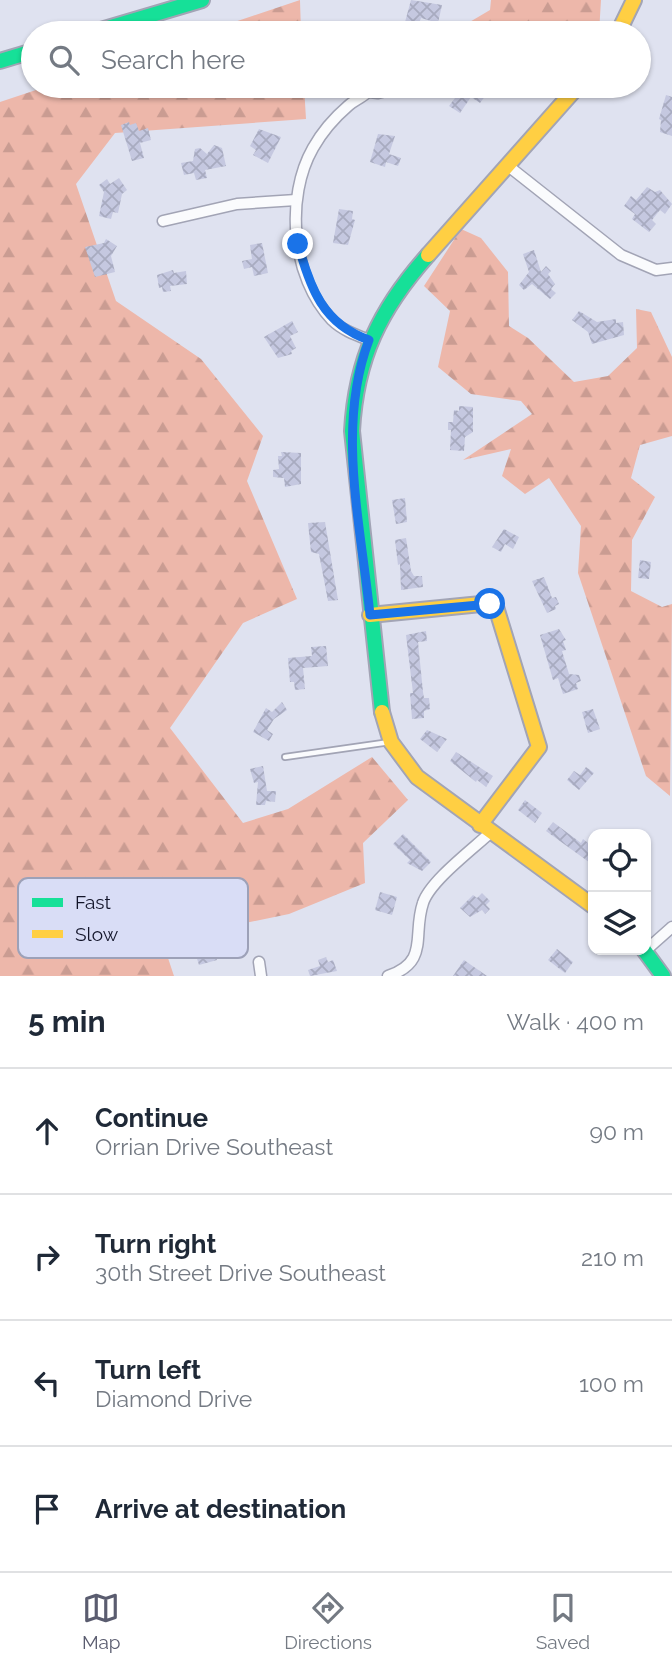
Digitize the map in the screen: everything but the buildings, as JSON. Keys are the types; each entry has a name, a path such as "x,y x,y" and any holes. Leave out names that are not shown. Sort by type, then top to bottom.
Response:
{"main road":[{"path":"133,21 202,0"},
{"path":"624,21 634,0"},
{"path":"0,61 21,55"},
{"path":"567,98 397,290 369,340 356,386 352,432 380,706 391,742 417,777 588,901"},
{"path":"370,615 481,604 496,607 539,747 486,829"},
{"path":"648,955 663,976"}],"street":[{"path":"360,98 327,126 301,174 296,201 298,244 317,300 332,321 369,340"},
{"path":"507,165 621,255 656,270 672,268"},
{"path":"163,221 237,204 296,201"},
{"path":"388,976 407,967 418,950 423,903 430,890 486,829"},
{"path":"651,944 672,927"},
{"path":"259,962 261,976"}],"lane":[{"path":"285,757 391,742"}],"green space":[{"path":"300,0 301,21 238,21"},
{"path":"491,0 601,0 600,21 471,21 490,10"},
{"path":"21,95 21,98 305,98 306,119 115,133 76,184 116,301 201,359 263,436 247,481 297,599 243,623 170,728 243,823 288,809 372,757 408,800 363,843 365,883 289,914 248,922 248,878 18,878 18,958 168,958 174,976 0,976 0,102"},
{"path":"461,229 481,238 508,272 509,326 528,338 574,382 608,376 637,348 636,309 651,312 672,357 672,436 640,445 631,478 655,497 632,540 631,591 662,607 672,604 670,796 646,776 578,573 581,526 549,478 525,494 502,476 511,449 463,460 532,414 521,401 471,394 438,367 450,311 424,286"}],"traffic: fast":[{"path":"131,21 202,0"},
{"path":"0,61 21,55"},
{"path":"382,712 352,431 354,405 365,357 384,315 396,295 428,255"},
{"path":"648,955 663,976"}],"traffic: slow":[{"path":"624,21 634,0"},
{"path":"428,255 567,98"},
{"path":"370,615 481,604 496,607 539,747 480,825"},
{"path":"382,712 391,742 417,777 588,902"}],"route":[{"path":"298,244 317,300 332,321 369,340 356,386 352,432 370,615 490,604"}]}
